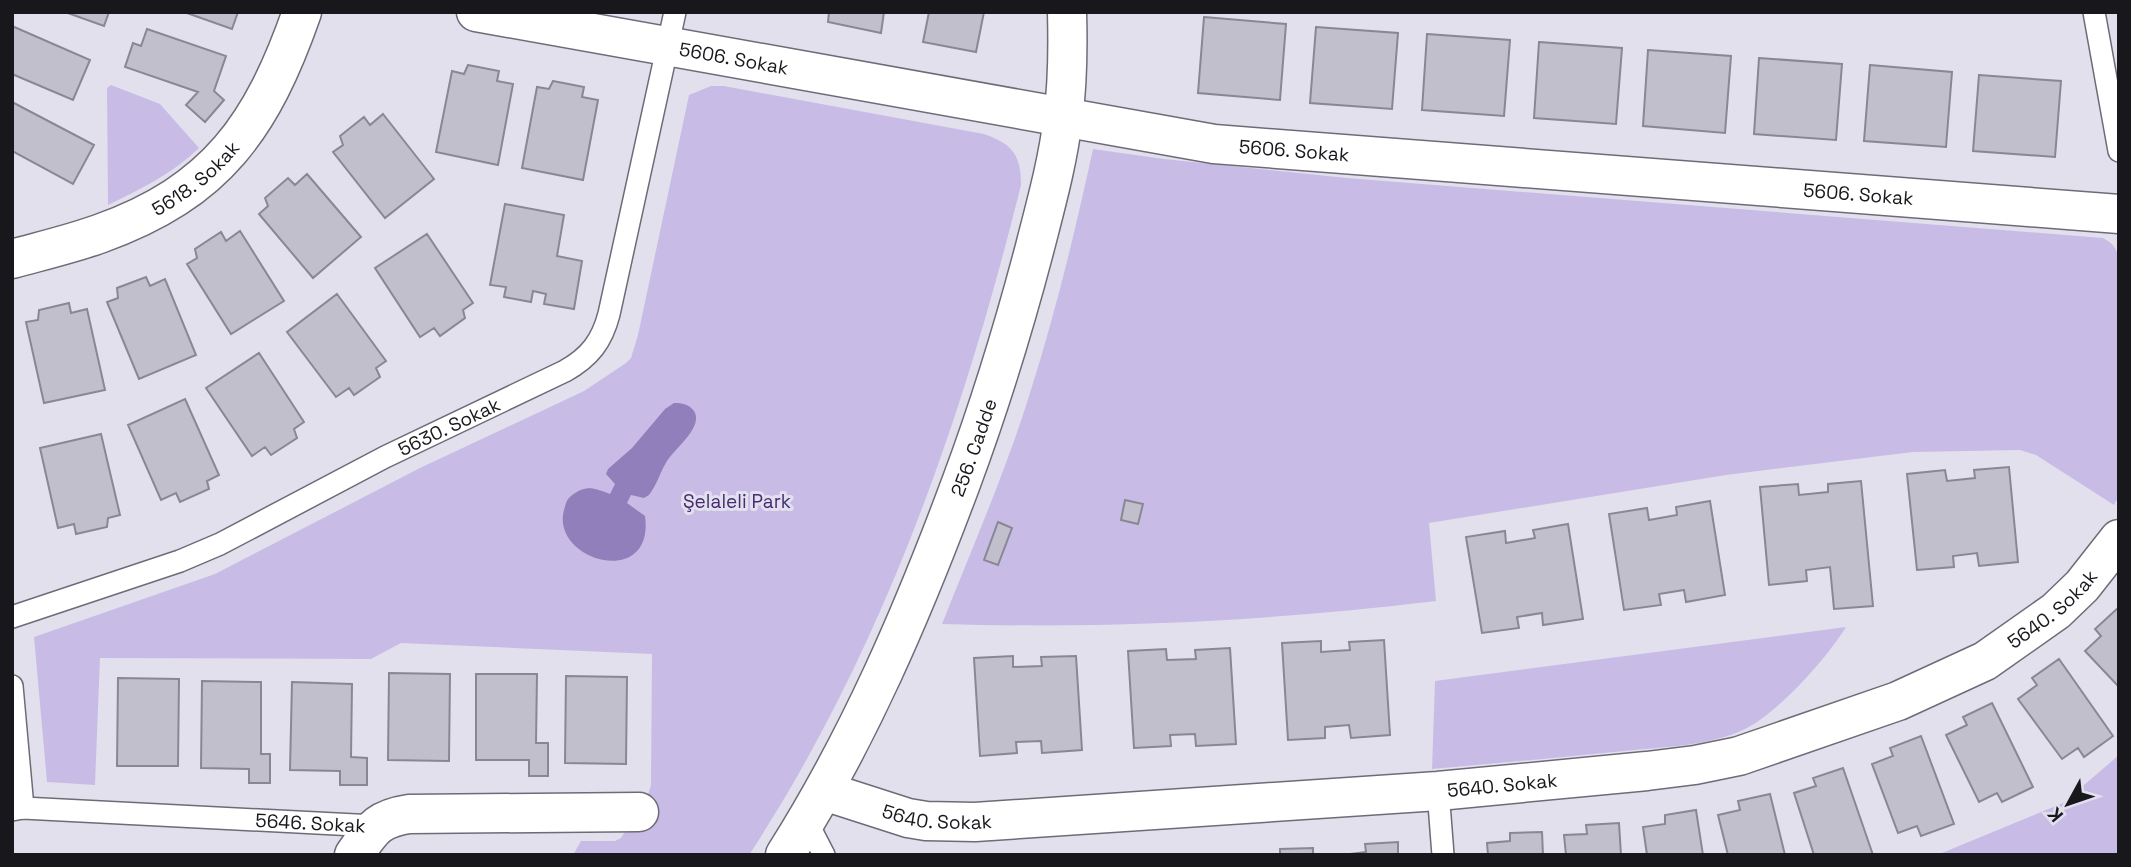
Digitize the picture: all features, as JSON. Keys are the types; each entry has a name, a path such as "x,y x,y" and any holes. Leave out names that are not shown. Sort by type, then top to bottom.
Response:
{"street":[{"name":"5618. Sokak","path":"12,259 110,229 173,199 198,181 230,149 258,113 289,48 302,12"},
{"name":"5606. Sokak","path":"476,12 671,29 1063,118 1188,140 1270,149 2119,214"},
{"name":"256. Cadde","path":"785,855 815,806 862,718 913,607 988,410 1051,184 1063,118 1068,69 1067,12"},
{"name":"5640. Sokak","path":"815,806 948,822 1438,791 1695,765 1739,756 1854,718 1948,680 1985,660 2056,611 2082,586 2119,539"},
{"name":"5646. Sokak","path":"364,840 391,818 409,814 639,812"}],"lane":[{"path":"2094,12 2119,151"},
{"name":"5630. Sokak","path":"12,617 168,565 220,544 385,457 565,371 590,354 599,342 609,314 671,29"},
{"path":"12,686 18,809"},
{"path":"1438,791 1443,855"},
{"path":"815,806 824,855"},
{"name":"5646. Sokak","path":"18,809 364,840"}],"green space":[{"path":"111,85 160,104 199,148 167,173 108,205 107,88"},
{"name":"Şelaleli Park","path":"711,86 724,86 984,134 1008,146 1017,158 1021,174 1021,185 973,360 913,532 839,698 796,778 749,855 573,855 581,841 615,841 621,838 649,792 652,654 401,643 371,659 100,658 95,785 47,782 34,637 215,574 420,468 584,391 631,358 689,95"},
{"path":"1093,149 1347,178 2103,238 2114,247 2119,261 2119,496 2114,505 2036,455 2020,450 1913,452 1726,475 1429,523 1436,601 1313,614 1189,622 942,624 1020,425 1064,273"},
{"path":"1846,627 1827,654 1786,698 1758,721 1731,735 1670,747 1432,769 1435,681"},
{"path":"2119,755 2119,855 1937,855 2063,803"}],"shaded area":[{"path":"674,403 685,404 694,411 695,424 667,461 649,495 644,498 631,495 627,503 645,516 644,539 635,553 620,560 603,560 586,554 572,543 564,528 567,501 576,492 586,489 610,494 615,484 606,474 608,469 632,448 665,409"}],"building":[{"path":"65,12 109,12 104,26"},
{"path":"184,12 238,12 232,29"},
{"path":"829,12 884,12 881,33 828,22"},
{"path":"929,12 984,12 976,52 923,42"},
{"path":"1204,17 1286,24 1280,100 1198,93"},
{"path":"12,26 90,60 73,100 12,74"},
{"path":"1316,27 1398,33 1392,109 1310,103"},
{"path":"147,29 226,56 214,91 224,100 205,122 186,105 198,92 125,67 133,43 141,46"},
{"path":"1427,34 1510,40 1504,116 1422,110"},
{"path":"1539,42 1622,48 1616,124 1534,118"},
{"path":"1648,50 1731,56 1725,133 1643,126"},
{"path":"1759,58 1842,64 1836,140 1754,134"},
{"path":"468,65 499,71 497,81 513,84 498,165 436,152 452,71 464,74"},
{"path":"1870,65 1952,72 1946,147 1864,141"},
{"path":"1979,75 2061,81 2055,157 1973,151"},
{"path":"553,81 584,87 582,97 598,100 583,180 522,168 537,87 549,89"},
{"path":"12,102 94,145 73,184 12,151"},
{"path":"383,114 434,179 385,218 333,152 343,145 340,136 364,117 370,125"},
{"path":"307,174 361,237 313,278 259,214 268,206 265,198 288,178 295,185"},
{"path":"505,204 564,215 557,256 582,261 574,309 544,304 546,294 533,291 531,302 504,297 506,287 490,285"},
{"path":"240,231 284,301 231,334 187,264 197,258 195,249 221,232 226,241"},
{"path":"427,234 473,303 463,310 465,318 440,336 434,328 420,337 375,268"},
{"path":"146,277 150,286 165,279 196,355 139,379 107,302 118,298 117,288"},
{"path":"337,294 386,361 376,368 380,377 354,395 349,388 336,397 287,332"},
{"path":"69,303 71,313 87,309 105,390 44,403 26,322 38,320 39,310"},
{"path":"259,353 304,422 294,429 297,438 271,455 265,447 252,456 206,388"},
{"path":"185,399 219,475 207,481 209,489 180,502 176,493 161,500 128,425"},
{"path":"101,434 120,515 108,518 107,527 76,534 74,524 58,528 40,448"},
{"path":"2009,467 2018,562 1979,566 1977,553 1953,556 1954,567 1917,570 1907,474 1945,470 1947,481 1975,478 1974,470"},
{"path":"1861,481 1873,606 1834,609 1830,567 1806,570 1807,581 1769,585 1760,487 1798,484 1799,495 1828,492 1828,484"},
{"path":"1125,500 1143,504 1138,524 1121,520"},
{"path":"1710,501 1725,595 1686,602 1684,590 1659,594 1661,605 1624,610 1609,514 1647,508 1649,520 1677,515 1676,507"},
{"path":"998,522 1012,528 998,565 984,560"},
{"path":"1568,524 1583,619 1543,625 1542,613 1517,617 1519,628 1482,633 1466,537 1505,531 1506,543 1535,538 1533,530"},
{"path":"2119,607 2119,687 2085,651 2101,636 2095,629"},
{"path":"1384,640 1390,735 1351,738 1349,725 1325,727 1325,738 1288,740 1282,643 1321,641 1321,652 1350,650 1349,642"},
{"path":"1230,648 1236,744 1196,746 1195,734 1170,735 1171,746 1134,748 1128,651 1166,649 1167,660 1196,659 1195,650"},
{"path":"1013,656 1013,667 1042,666 1041,657 1076,656 1082,750 1042,753 1041,741 1016,742 1017,753 980,756 974,658"},
{"path":"2059,659 2113,736 2084,757 2078,748 2062,759 2018,699 2037,685 2032,678"},
{"path":"389,673 450,674 449,761 388,760"},
{"path":"476,674 537,674 536,743 548,743 548,776 529,776 529,760 476,760"},
{"path":"566,676 627,677 626,764 565,763"},
{"path":"118,678 179,679 178,766 117,766"},
{"path":"202,681 261,682 261,754 270,754 270,783 249,783 249,769 201,768"},
{"path":"292,682 352,684 351,757 367,758 367,785 340,785 340,771 290,770"},
{"path":"1992,703 2033,787 2002,802 1997,793 1979,802 1946,735 1967,725 1963,717"},
{"path":"1921,736 1954,824 1921,836 1917,826 1898,833 1872,764 1893,756 1890,748"},
{"path":"1843,768 1873,855 1814,855 1794,793 1816,786 1813,778"},
{"path":"1770,794 1785,855 1728,855 1718,815 1740,810 1738,801"},
{"path":"1696,810 1703,855 1647,855 1643,827 1665,824 1665,815"},
{"path":"1619,823 1621,855 1566,855 1564,835 1587,834 1586,825"},
{"path":"1542,832 1543,855 1488,855 1487,843 1510,841 1510,833"},
{"path":"1398,842 1398,855 1342,855 1366,852 1365,844"},
{"path":"1313,848 1313,855 1280,855 1280,849"}]}
